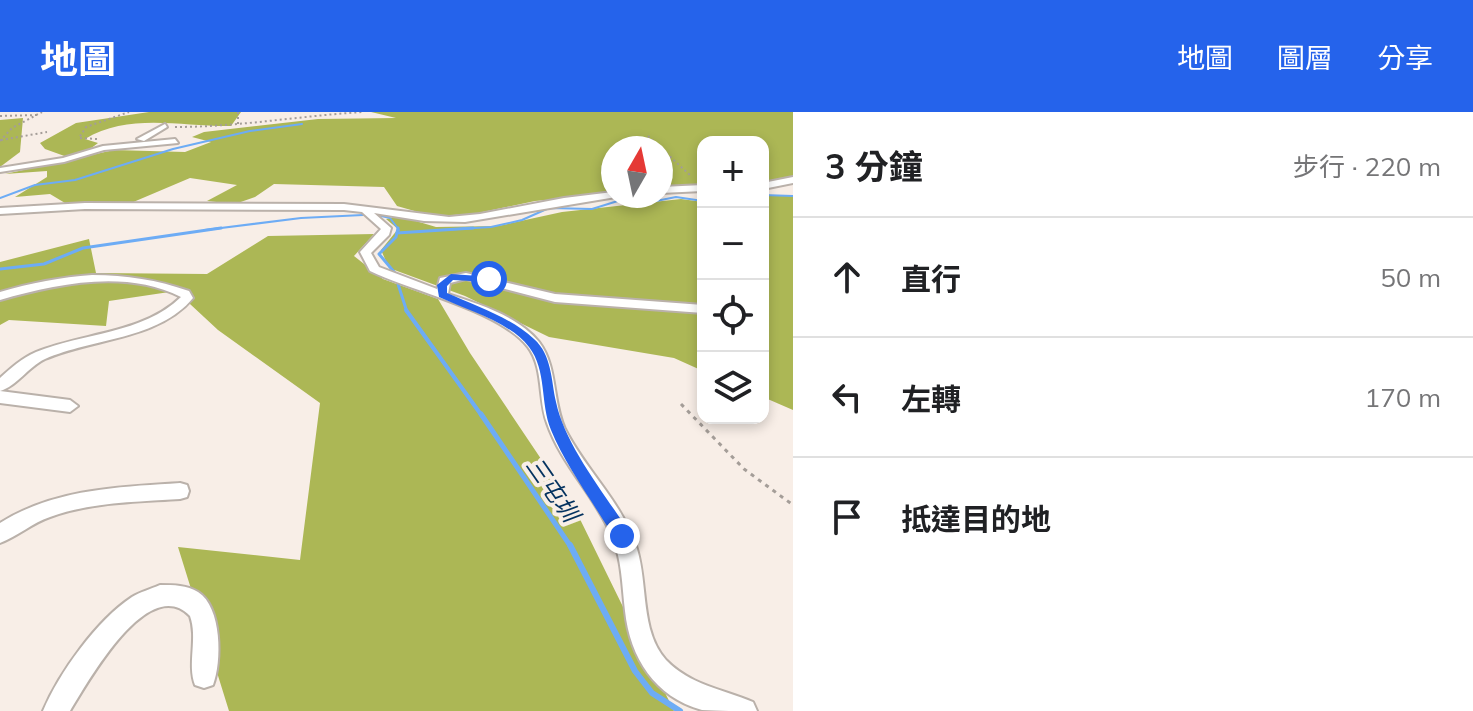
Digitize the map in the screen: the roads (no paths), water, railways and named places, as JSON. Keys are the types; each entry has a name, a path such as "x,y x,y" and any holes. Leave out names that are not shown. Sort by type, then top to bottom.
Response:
{"street":[{"path":"78,155 106,144 146,137 165,126"},
{"path":"0,170 50,163 116,145 175,141"},
{"path":"769,185 793,180"},
{"path":"673,189 697,188"},
{"path":"0,211 85,206 313,206 389,210 433,219 472,219 560,201 601,196"},
{"path":"365,210 386,228 385,233 365,252 374,269 442,295 522,333 544,363 550,404 558,430 622,536 632,569 641,640 658,669 684,691 744,711"},
{"path":"442,295 444,280 466,276 555,298 697,309"},
{"path":"0,296 51,281 97,279 159,286 185,294 187,298 183,305 161,317 98,341 35,358 0,386"},
{"path":"0,397 70,406"},
{"path":"0,534 56,504 114,495 180,491"},
{"path":"56,711 112,629 138,604 156,596 181,596 199,606 205,622 204,676"}],"waterway":[{"path":"0,198 35,185 75,180 173,149 250,131 302,124"},
{"path":"769,195 793,196"},
{"path":"451,229 491,227 522,220 549,208 592,209 621,200 651,202 676,197 697,200"},
{"name":"三屯圳","path":"221,228 301,218 363,215"},
{"name":"三屯圳","path":"377,215 390,218 398,229"},
{"name":"三屯圳","path":"0,269 44,264 83,248 221,228"},
{"name":"三屯圳","path":"205,230 221,228"},
{"path":"451,229 473,228"},
{"name":"三屯圳","path":"395,273 379,254 396,237 398,229"},
{"path":"397,233 451,229"},
{"path":"442,230 451,229"},
{"name":"三屯圳","path":"398,284 407,311"},
{"name":"三屯圳","path":"407,311 482,416"},
{"name":"三屯圳","path":"481,414 571,547"},
{"name":"三屯圳","path":"570,545 635,671 652,693 680,711"}]}
